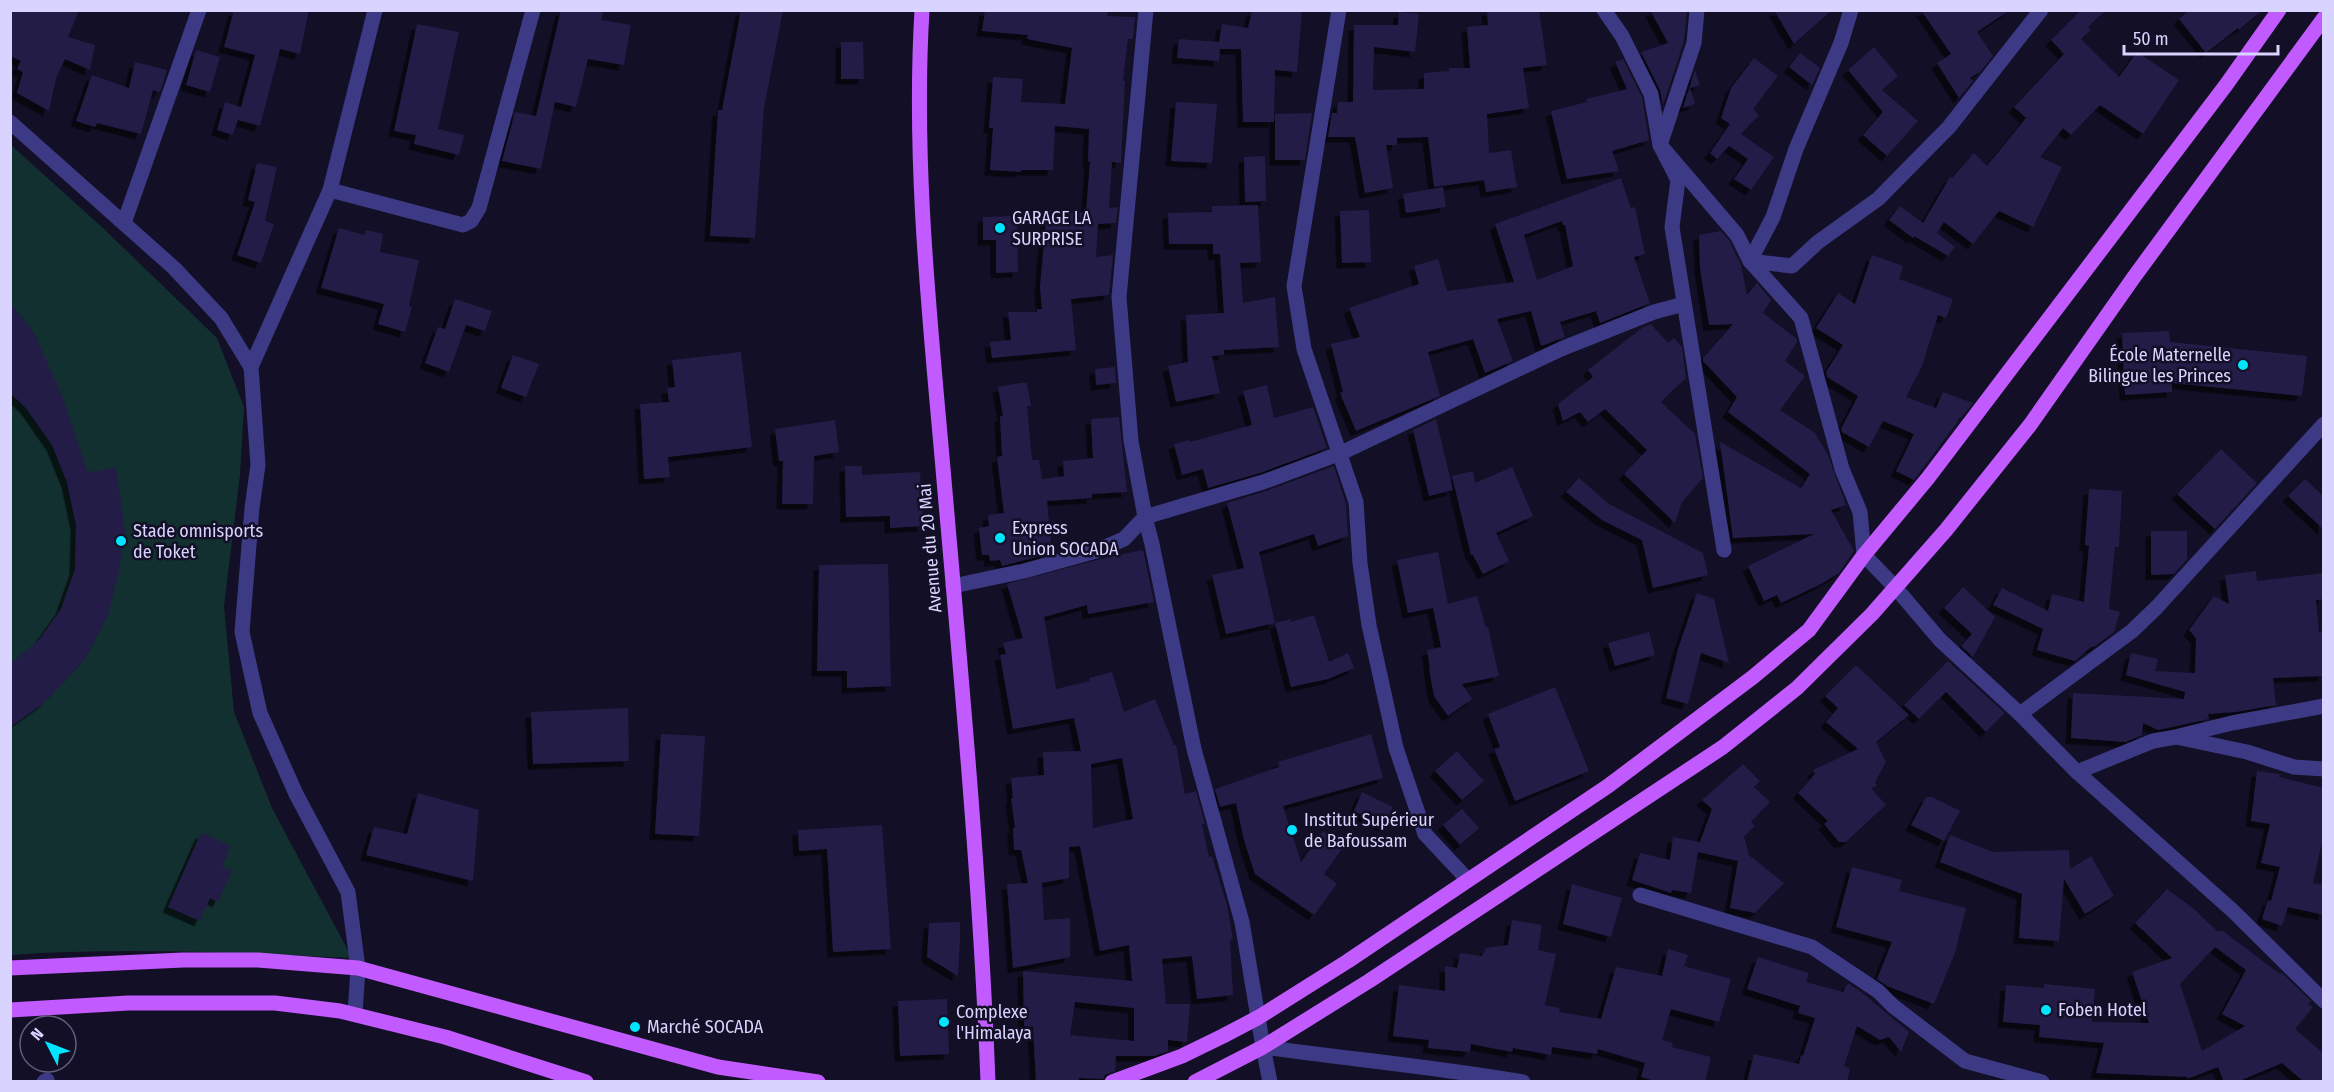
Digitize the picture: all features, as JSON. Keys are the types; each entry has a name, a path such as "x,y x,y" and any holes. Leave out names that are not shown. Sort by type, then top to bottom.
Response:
{"main road":[{"name":"Avenue du 20 Mai","path":"922,10 919,52 924,218 984,962 988,1082"},
{"path":"1112,1082 1182,1056 1259,1017 1348,961 1608,786 1754,678 1809,630 1863,555 1928,478 2226,85 2279,10"},
{"path":"1195,1082 1263,1047 1369,981 1723,747 1797,688 1872,614 1894,586 1946,530 2030,425 2134,277 2324,18"},
{"path":"10,968 226,960 258,960 358,968 718,1067 818,1082"},
{"path":"10,1010 128,1003 275,1003 355,1014 445,1038 586,1082"}],"street":[{"path":"124,223 199,10"},
{"path":"251,367 330,190 375,10"},
{"path":"330,190 463,225 471,221 479,208 533,10"},
{"path":"1146,10 1119,297 1131,441 1194,749 1242,922 1270,1082"},
{"path":"1339,10 1294,286 1304,349 1356,502 1360,563 1369,625 1396,748 1425,834 1468,880"},
{"path":"1604,10 1622,36 1651,94 1660,145 1678,180 1672,227 1724,550"},
{"path":"1660,145 1694,43 1697,10"},
{"path":"1750,261 1773,217 1796,149 1841,43 1851,10"},
{"path":"1750,261 1792,266 1818,242 1878,199 1949,127 2041,10"},
{"path":"10,122 174,268 221,318 251,367 258,465 252,508 243,632 260,713 296,794 348,892 358,968 355,1014"},
{"path":"1660,145 1737,235 1750,261 1801,318 1842,469 1860,512 1863,555 1894,586 1940,640 2020,714 2077,772 2233,911 2324,1000"},
{"path":"953,586 1024,572 1096,551 1124,539 1145,517 1263,482 1341,453 1561,349 1654,312 1684,304"},
{"path":"2020,714 2132,631 2156,608 2324,424"},
{"path":"2077,772 2153,741 2324,706"},
{"path":"2176,737 2247,752 2294,766 2324,769"},
{"path":"1640,896 1812,947 1878,991 1893,1006 1965,1061 2042,1082"},
{"path":"1263,1047 1382,1064 1442,1068 1522,1082"}],"green space":[{"name":"Stade omnisports de Toket","path":"11,145 104,229 217,338 244,407 240,475 224,606 234,712 272,808 352,958 138,951 11,955"}],"building":[{"path":"10,10 79,10 68,37 95,45 90,70 65,59 56,78 49,111 17,93 23,72 17,69 21,61 10,56"},
{"path":"234,10 309,10 300,54 280,49 260,126 238,120 240,113 233,135 217,130 225,102 241,107 255,55 224,47"},
{"path":"561,10 604,10 601,20 631,25 624,65 588,59 576,107 555,102 541,169 502,161 515,112 536,116"},
{"path":"741,10 783,10 764,108 755,238 710,236 718,110 722,110"},
{"path":"985,10 1108,10 1107,16 1135,17 1133,39 1128,39 1123,81 1125,81 1121,163 1112,162 1109,208 1118,207 1116,223 1098,224 1096,257 1113,255 1109,295 1071,299 1076,350 992,358 990,342 1011,340 1008,312 1037,312 1037,309 1042,309 1040,287 1047,210 1086,213 1090,162 1088,161 1089,129 1055,126 1053,170 1021,170 1021,172 990,170 993,128 989,128 993,77 1023,79 1021,102 1065,104 1072,48 1027,39 1028,35 982,31"},
{"path":"1252,10 1302,10 1297,72 1275,70 1274,122 1243,122 1241,49 1220,49 1219,61 1177,58 1179,39 1219,42 1222,24 1248,28"},
{"path":"1487,10 1539,10 1547,65 1523,68 1529,108 1487,114 1489,153 1511,150 1517,187 1486,192 1484,180 1434,187 1428,137 1397,138 1397,145 1386,145 1393,188 1365,193 1355,137 1328,137 1332,113 1337,113 1338,102 1353,102 1354,25 1398,25 1399,12 1419,14 1415,52 1374,47 1373,90 1424,89 1424,73 1449,71 1449,68 1470,68 1467,27 1488,25"},
{"path":"1650,10 1687,10 1684,41 1663,105 1660,90 1641,52 1668,43"},
{"path":"1774,10 1832,10 1794,44"},
{"path":"1921,10 2010,10 1977,32 1993,56 1981,71 1970,78 1973,81 1959,98 1937,63 1951,54"},
{"path":"2081,10 2106,10 2088,27 2091,30 2081,39 2119,77 2137,52 2179,80 2143,134 2100,105 2071,135 2063,128 2040,157 2062,167 2033,227 1999,211 1973,244 1944,222 1937,233 1955,247 1948,256 1914,236 1913,238 1889,220 1900,206 1923,223 1950,177 1952,178 1974,153 1987,166 2026,118 2014,107 2064,54 2051,40"},
{"path":"2189,10 2262,10 2239,30 2238,28 2206,53 2179,19"},
{"path":"417,24 459,32 438,129 464,135 459,155 414,144 416,135 394,131"},
{"path":"841,42 863,42 864,79 841,79"},
{"path":"1874,47 1898,76 1882,90 1918,121 1887,156 1863,135 1883,112 1848,70"},
{"path":"196,50 220,57 210,92 186,85"},
{"path":"1800,53 1820,68 1812,85 1789,67"},
{"path":"1754,58 1778,76 1753,109 1759,115 1741,134 1774,157 1751,190 1734,179 1748,159 1729,146 1717,159 1710,153 1730,124 1721,118 1731,88"},
{"path":"1623,59 1642,97 1649,140 1612,151 1619,171 1567,179 1551,111 1627,89 1615,62"},
{"path":"135,62 167,70 160,92 153,90 141,134 97,123 95,127 76,121 92,75 129,88"},
{"path":"1695,70 1700,85 1690,88 1695,104 1683,108"},
{"path":"1176,102 1217,104 1212,163 1171,161"},
{"path":"1312,113 1305,160 1275,160 1275,114"},
{"path":"1265,156 1266,201 1245,202 1244,157"},
{"path":"257,163 277,167 265,221 274,224 261,263 237,255 255,202 248,200"},
{"path":"1621,178 1631,208 1635,207 1645,254 1634,257 1650,303 1600,323 1596,311 1560,322 1565,337 1541,346 1531,311 1497,319 1513,361 1485,373 1473,339 1428,352 1440,396 1356,431 1340,393 1343,392 1331,344 1360,337 1349,308 1419,284 1414,266 1438,259 1447,291 1514,282 1495,224","holes":["1562,221 1565,225 1573,266 1537,280 1524,235"]},
{"path":"1443,187 1446,207 1406,213 1403,194"},
{"path":"1258,205 1261,262 1240,263 1243,303 1275,297 1279,347 1224,350 1224,355 1212,356 1220,393 1176,402 1168,366 1188,362 1186,315 1224,313 1220,254 1213,254 1213,244 1169,244 1168,213 1212,212 1212,206"},
{"path":"1369,210 1371,262 1342,263 1340,211"},
{"path":"1017,216 1018,272 996,273 996,240 983,240 983,217"},
{"path":"339,228 364,235 366,230 383,234 380,252 419,260 409,306 412,307 405,332 378,324 384,304 321,288"},
{"path":"1721,231 1729,240 1741,265 1747,295 1757,283 1771,300 1763,313 1797,339 1785,361 1805,376 1780,410 1815,433 1828,455 1846,505 1831,510 1854,551 1839,573 1781,603 1777,595 1764,601 1748,566 1814,534 1733,538 1720,442 1801,488 1810,474 1728,412 1737,397 1703,361 1703,358 1733,324 1709,325 1700,268 1699,235"},
{"path":"1872,255 1903,266 1899,279 1953,299 1946,318 1938,315 1922,366 1906,397 1936,408 1943,392 1973,403 1959,418 1914,480 1896,471 1914,434 1883,421 1869,447 1842,432 1841,429 1858,396 1827,377 1826,372 1843,345 1816,328 1838,293 1855,304"},
{"path":"455,299 492,311 485,331 466,325 449,372 425,363 438,327 445,329"},
{"path":"10,303 33,331 62,396 88,472 116,468 125,531 119,571 108,615 85,659 44,703 10,727 10,664 39,640 61,609 75,569 76,525 67,482 52,445 26,408 10,393"},
{"path":"1651,324 1668,343 1674,338 1682,347 1686,378 1661,402 1695,434 1703,478 1682,502 1675,523 1624,474 1647,450 1605,409 1588,422 1580,412 1563,421 1558,404 1593,377 1588,370 1643,327"},
{"path":"2169,331 2170,342 2307,356 2302,396 2172,383 2172,392 2125,395 2122,333"},
{"path":"741,352 752,447 668,457 670,477 644,479 640,404 669,402 667,388 675,387 672,360"},
{"path":"513,355 539,364 526,397 501,388"},
{"path":"1115,367 1116,383 1096,385 1095,369"},
{"path":"1027,383 1031,406 1027,406 1032,460 1039,460 1042,479 1064,476 1063,461 1093,458 1091,419 1119,417 1127,492 1092,494 1092,498 1047,501 1052,553 1002,566 1000,560 990,561 989,555 982,555 979,528 989,526 988,515 1004,513 997,457 1002,456 1000,416 1003,416 998,387"},
{"path":"1267,385 1274,418 1313,407 1327,448 1260,473 1208,488 1203,469 1182,475 1174,444 1189,440 1190,442 1252,425 1243,391"},
{"path":"1436,419 1453,490 1429,496 1413,430"},
{"path":"835,420 839,452 814,456 813,504 782,504 783,461 779,461 775,429"},
{"path":"2221,449 2257,483 2215,529 2177,494"},
{"path":"845,466 862,466 862,475 920,472 923,526 890,528 890,516 846,517"},
{"path":"1334,466 1346,504 1348,536 1318,546 1314,534 1259,552 1275,623 1226,634 1212,575 1244,568 1227,503"},
{"path":"1512,467 1533,516 1496,533 1509,561 1483,574 1471,555 1452,476 1473,471 1475,483"},
{"path":"1579,478 1609,504 1703,553 1708,575 1653,588 1642,540 1602,520 1566,492"},
{"path":"2305,479 2324,497 2324,530 2288,496"},
{"path":"2089,489 2122,491 2119,547 2115,547 2109,609 2120,612 2114,632 2075,661 2037,650 2043,629 1993,605 2002,588 2048,611 2052,594 2084,602 2089,546 2085,545"},
{"path":"2151,531 2187,531 2187,559 2174,574 2151,575"},
{"path":"1143,550 1154,602 1088,614 1087,605 1044,617 1056,689 1090,681 1089,678 1112,672 1124,712 1155,699 1174,745 1176,745 1185,794 1196,791 1205,824 1202,824 1209,857 1212,856 1227,905 1233,939 1230,940 1233,995 1197,999 1192,956 1162,959 1166,1004 1190,1004 1187,1042 1168,1040 1168,1051 1155,1056 1116,1056 1115,1071 1105,1075 1103,1079 1079,1078 1079,1082 1036,1082 1033,1027 1024,1026 1023,971 1132,981 1129,945 1100,951 1080,846 1069,847 1069,878 1042,883 1044,920 1070,918 1070,957 1013,968 1007,884 1028,883 1021,850 1014,850 1013,828 1015,828 1011,778 1044,775 1043,752 1081,751 1074,718 1013,729 1000,655 1006,654 1003,643 1023,638 1007,584","holes":["1122,758 1133,819 1093,828 1091,764","1075,1002 1134,1008 1134,1041 1070,1035"]},
{"path":"1438,552 1448,604 1477,596 1486,628 1488,627 1499,676 1462,684 1472,699 1448,716 1434,696 1429,669 1427,650 1441,647 1433,608 1408,613 1397,560"},
{"path":"888,564 891,686 847,688 847,671 817,671 819,565"},
{"path":"2256,571 2257,581 2324,573 2324,599 2316,600 2319,632 2324,631 2324,676 2273,678 2276,705 2208,714 2209,719 2158,730 2143,723 2142,735 2126,742 2071,738 2073,693 2184,699 2185,692 2126,675 2131,653 2158,659 2155,671 2195,673 2196,638 2189,630 2214,596 2229,604 2225,575"},
{"path":"1963,587 1995,617 1973,657 1961,646 1972,634 1944,608"},
{"path":"1697,593 1714,599 1729,663 1701,653 1688,704 1666,698 1678,649"},
{"path":"1314,615 1329,662 1348,653 1354,668 1328,679 1291,687 1275,623 1291,619 1291,622"},
{"path":"1649,632 1655,655 1615,666 1608,643"},
{"path":"1948,661 2005,713 1986,732 1946,692 1919,719 1904,705"},
{"path":"1856,665 1909,715 1876,742 1886,762 1875,782 1877,786 1871,788 1886,805 1846,842 1839,842 1824,824 1828,821 1798,793 1815,774 1813,770 1858,749 1826,722 1838,708 1825,696"},
{"path":"1555,687 1589,771 1515,801 1494,749 1500,747 1488,714"},
{"path":"628,708 629,761 533,764 531,712"},
{"path":"661,734 705,736 699,836 655,834"},
{"name":"Institut Supérieur de Bafoussam","path":"1371,734 1383,778 1283,806 1301,862 1323,831 1344,846 1324,874 1337,884 1314,915 1255,874 1244,840 1236,803 1220,807 1215,789 1279,767 1278,762"},
{"path":"1457,751 1484,781 1462,800 1435,771"},
{"path":"1743,764 1760,781 1754,787 1770,802 1751,822 1755,826 1744,837 1749,855 1784,883 1755,913 1730,908 1738,861 1698,852 1691,893 1672,890 1671,893 1632,880 1640,853 1670,860 1673,837 1700,842 1712,809 1702,800"},
{"path":"2257,771 2280,774 2279,777 2324,788 2324,833 2313,883 2324,885 2324,915 2288,907 2282,926 2262,919 2268,900 2271,901 2280,867 2261,863 2270,824 2251,821"},
{"path":"1362,792 1393,807 1384,826 1354,811"},
{"path":"418,793 479,810 473,881 366,855 374,827 407,834"},
{"path":"1926,797 1932,797 1960,811 1944,841 1911,825"},
{"path":"1462,809 1479,828 1460,845 1443,825"},
{"path":"882,825 891,949 833,952 827,849 799,851 798,830"},
{"path":"201,833 231,846 222,867 232,871 218,902 210,898 200,921 168,907"},
{"path":"1950,835 1993,852 2069,850 2070,869 2091,856 2114,896 2085,914 2064,879 2059,941 2019,938 2022,894 1940,862"},
{"path":"1852,867 1902,880 1899,891 1966,908 1955,953 1934,1004 1887,986 1877,979 1892,942 1836,927"},
{"path":"1572,884 1622,898 1611,937 1563,924"},
{"path":"2167,889 2194,909 2217,931 2223,931 2280,974 2282,973 2311,1001 2308,1004 2313,1007 2295,1029 2324,1054 2324,1082 2304,1082 2282,1063 2237,1082 2224,1082 2218,1067 2187,1079 2188,1077 2096,1073 2104,1043 2039,1037 2040,1025 2003,1022 2006,985 2044,988 2044,984 2095,989 2092,1022 2149,1023 2132,972 2172,958 2135,923","holes":["2215,947 2246,970 2222,1014 2245,1026 2202,1051 2180,984"]},
{"path":"1512,920 1542,925 1538,950 1556,954 1545,1005 1560,1008 1559,1012 1601,1019 1616,967 1662,976 1668,949 1688,955 1684,966 1731,979 1719,1022 1671,1009 1662,1040 1673,1043 1672,1047 1711,1057 1705,1082 1659,1082 1641,1077 1645,1063 1598,1049 1597,1054 1552,1047 1551,1055 1513,1048 1512,1052 1471,1044 1470,1052 1428,1048 1429,1040 1393,1036 1399,985 1445,991 1445,966 1457,968 1460,953 1482,956 1486,948 1508,945"},
{"path":"960,922 958,976 927,957 929,923"},
{"path":"1758,957 1809,973 1806,982 1843,992 1848,983 1909,1032 1901,1052 1889,1037 1880,1040 1857,1026 1844,1066 1850,1068 1847,1082 1747,1082 1754,1054 1799,1064 1815,1018 1798,1013 1800,1006 1747,989"},
{"path":"947,999 949,1054 900,1056 898,1001"}],"place":[{"name":"GARAGE LA SURPRISE","path":"1000,228"},
{"name":"École Maternelle Bilingue les Princes","path":"2243,365"},
{"name":"Express Union SOCADA","path":"1000,538"},
{"name":"Stade omnisports de Toket","path":"121,541"},
{"name":"Institut Supérieur de Bafoussam","path":"1292,830"},
{"name":"Foben Hotel","path":"2046,1010"},
{"name":"Complexe l'Himalaya","path":"944,1022"},
{"name":"Marché SOCADA","path":"635,1027"}]}
